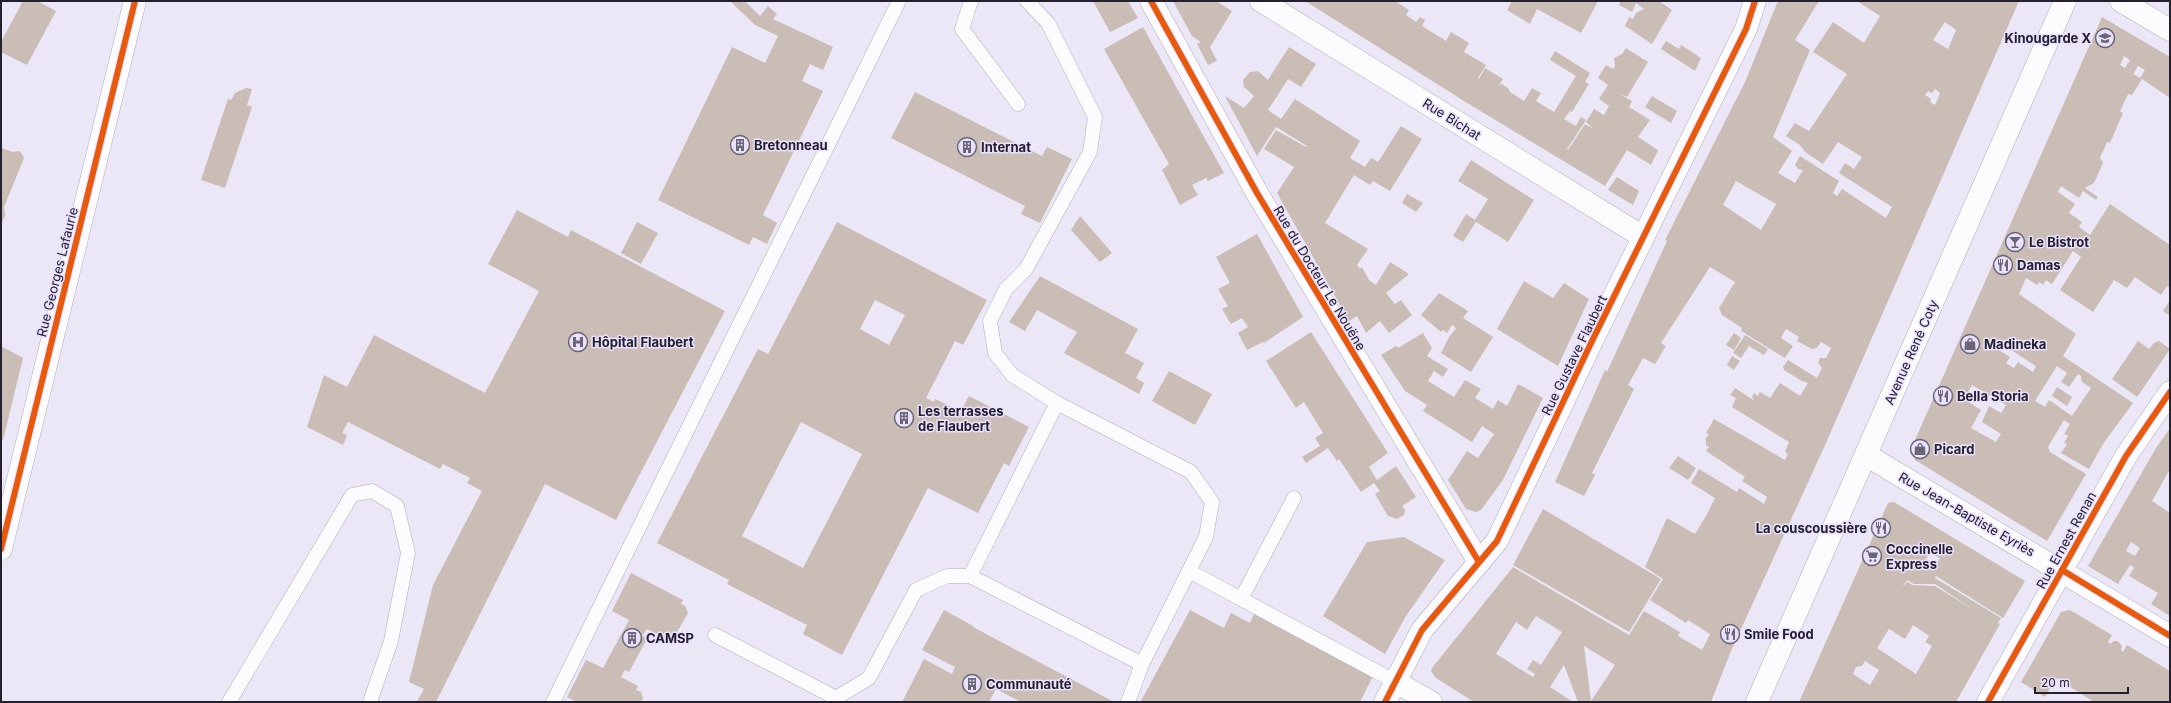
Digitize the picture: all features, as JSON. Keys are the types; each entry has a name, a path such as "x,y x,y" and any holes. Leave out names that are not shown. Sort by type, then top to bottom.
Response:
{"street":[{"name":"Rue Georges Lafaurie","path":"1,549 135,1"},
{"name":"Rue du Docteur Le Nouëne","path":"1151,1 1256,193 1479,562"},
{"name":"Rue Bichat","path":"1261,1 1643,237"},
{"name":"Rue Gustave Flaubert","path":"1386,702 1422,630 1497,541 1643,237 1746,29 1756,1"},
{"name":"Avenue René Coty","path":"1757,702 2065,1"},
{"path":"2122,1 2170,30"},
{"name":"Rue Ernest Renan","path":"1988,702 2126,456 2170,392"},
{"name":"Rue Jean-Baptiste Eyriès","path":"1866,454 2170,636"},
{"path":"1396,682 1431,702"}],"lane":[{"path":"553,702 899,1"},
{"path":"971,1 962,29 1018,104"},
{"path":"1027,1 1048,23 1095,117 1090,152 1026,269 1006,289 990,321 995,353 1012,375 1057,403 1191,472 1212,502 1206,537 1142,664 1128,702"},
{"path":"970,576 1057,403"},
{"path":"229,702 352,495 372,491 397,506 408,553 391,641 370,702"},
{"path":"1241,599 1294,498"},
{"path":"1189,571 1396,682"},
{"path":"714,635 836,698 869,678 916,590 947,576 970,576 1142,664"}],"building":[{"path":"23,1 37,1 56,11 27,65 1,52 1,42"},
{"name":"Bretonneau","path":"730,1 745,1 760,16 768,6 777,14 773,19 833,47 823,70 810,64 802,81 823,91 763,215 777,223 767,244 753,237 749,245 658,200 732,47 765,63 778,36 755,25"},
{"path":"1093,1 1128,1 1138,18 1110,32"},
{"path":"1173,1 1216,1 1232,11 1210,47 1217,61 1208,65 1197,44 1201,42 1192,36"},
{"path":"1305,1 1395,1 1409,10 1406,15 1416,22 1420,17 1425,20 1422,26 1446,41 1451,32 1469,43 1464,52 1486,65 1478,78 1479,79 1485,68 1503,79 1499,85 1502,84 1509,89 1510,92 1524,101 1532,88 1541,93 1536,101 1554,112 1576,76 1550,60 1555,51 1590,73 1585,82 1589,84 1572,112 1570,111 1564,119 1576,126 1581,117 1586,120 1567,149 1568,150 1585,124 1594,129 1586,122 1594,109 1604,115 1609,106 1599,99 1608,85 1598,78 1606,65 1613,69 1615,66 1614,58 1622,54 1626,48 1648,62 1627,97 1618,93 1632,101 1629,107 1650,120 1638,137 1658,150 1651,165 1627,150 1605,186 1464,101"},
{"path":"1512,1 1598,1 1581,33 1537,9 1530,24 1507,10"},
{"path":"1621,1 1659,1 1672,10 1652,44 1625,26 1629,17 1633,19 1636,13 1644,9 1636,3 1632,12 1619,5"},
{"path":"1778,1 1819,1 1795,40 1810,50 1773,137 1792,151 1778,173 1795,183 1803,170 1798,169 1795,165 1800,156 1839,181 1833,193 1837,196 1842,189 1886,218 1892,207 1839,173 1845,163 1854,169 1862,157 1838,142 1823,164 1805,152 1800,145 1786,136 1795,123 1809,131 1847,74 1813,52 1833,22 1864,43 1880,16 1857,1 2019,1 1826,443 1731,651 1711,702 1578,702 1564,665 1550,687 1573,702 1474,702 1436,678 1431,671 1513,567 1629,635 1644,611 1680,632 1678,636 1702,650 1710,634 1688,620 1686,623 1650,600 1663,579 1645,567 1667,518 1695,534 1706,516 1715,498 1691,483 1699,469 1737,492 1739,488 1764,504 1767,497 1742,481 1745,477 1706,451 1709,447 1706,445 1706,438 1709,434 1706,433 1714,419 1785,460 1788,454 1785,452 1789,442 1732,407 1736,398 1730,395 1735,388 1755,401 1752,397 1754,393 1758,396 1760,392 1770,398 1780,383 1800,396 1808,383 1784,370 1783,367 1788,360 1817,378 1822,368 1818,363 1820,358 1826,358 1831,348 1821,342 1817,348 1812,349 1797,341 1799,337 1786,329 1781,338 1793,346 1785,358 1741,331 1742,328 1722,315 1719,308 1735,282 1710,267 1661,343 1666,346 1655,364 1643,358 1628,385 1634,389 1592,473 1595,475 1584,496 1555,482 1605,370 1607,372 1667,241 1665,240 1745,82","holes":["1945,22 1956,30 1948,49 1933,40","1935,89 1940,93 1935,105 1930,102 1931,99 1925,95 1928,91 1932,93","1736,181 1776,204 1761,230 1723,205","1536,616 1562,632 1541,665 1533,660 1527,669 1535,674 1533,677 1496,654 1516,622 1527,630","1584,646 1615,665 1591,701"]},
{"path":"2102,17 2170,57 2170,98 2142,79 2132,95 2128,94 2120,111 2123,113 2110,143 2107,142 2100,158 2103,163 2094,183 2085,188 2098,197 2096,200 2083,191 2079,198 2061,186 2058,192 2075,204 2069,213 2082,222 2079,227 2090,235 2110,204 2170,245 2170,288 2167,286 2161,295 2135,277 2127,288 2114,280 2093,312 2060,290 2081,257 2073,251 2052,284 2046,280 2043,285 2039,282 2037,285 2026,278 2019,294 2076,334 2063,356 2133,403 2103,444 2089,469 2061,453 2067,444 2064,443 2068,436 2064,434 2070,424 2064,420 2048,447 2050,452 2086,474 2047,541 1915,460 1911,449","holes":["2124,56 2130,60 2125,68 2120,65","2138,66 2145,70 2140,78 2133,74","1994,339 2036,366 2033,372 2018,362 2014,368 2006,363 2010,357 1991,345","2057,366 2067,373 2061,382 2069,387 2078,374 2081,376 2082,382 2091,388 2072,416 2049,400 2045,407 2035,401","1972,385 2006,405 2001,413 1989,406 1982,422 2001,434 1996,442 1971,428 1981,410 1964,399"]},
{"path":"1143,27 1224,173 1208,181 1206,178 1192,185 1198,195 1180,205 1162,170 1169,164 1104,49"},
{"path":"1666,41 1679,49 1681,45 1701,58 1695,71 1661,49"},
{"path":"1289,47 1316,64 1301,87 1288,79 1268,110 1281,119 1295,99 1360,141 1350,158 1365,167 1371,158 1378,162 1401,126 1422,139 1390,191 1373,181 1370,185 1354,175 1325,223 1368,249 1357,265 1360,269 1362,267 1369,280 1376,285 1390,262 1409,274 1386,293 1395,304 1401,300 1412,315 1389,333 1380,321 1366,333 1357,316 1349,321 1277,193 1294,167 1264,149 1276,130 1306,147 1307,146 1276,127 1257,156 1225,96 1244,108 1254,96 1244,87 1243,80 1250,72 1258,71 1268,80"},
{"path":"246,88 252,89 247,105 252,107 225,188 201,180 228,99 231,100 235,93"},
{"name":"Internat","path":"915,92 1042,156 1047,147 1072,159 1040,223 1021,214 1025,206 891,138"},
{"path":"1652,96 1677,111 1671,123 1645,107"},
{"path":"1,148 13,152 20,151 24,158 4,207 5,215 1,225"},
{"path":"1471,160 1534,200 1508,242 1476,222 1463,242 1453,236 1466,214 1475,220 1488,199 1458,181"},
{"path":"1617,177 1639,191 1633,205 1608,190"},
{"path":"1407,194 1423,203 1416,212 1402,203"},
{"path":"517,210 568,237 571,230 725,311 616,520 545,484 436,702 417,702 424,689 409,682 433,585 482,491 467,483 470,478 443,464 440,469 348,422 342,433 347,435 343,445 307,427 324,375 347,387 374,335 485,393 539,291 488,264"},
{"path":"1080,216 1112,253 1100,262 1071,230"},
{"path":"637,222 658,233 641,264 621,253"},
{"name":"Les terrasses de Flaubert","path":"837,222 987,300 963,345 955,341 926,398 934,402 935,399 950,406 948,409 959,414 969,396 1029,427 1009,466 1004,463 978,513 928,488 842,655 803,634 807,625 727,584 729,580 657,543 758,349 768,354","holes":["875,300 905,315 889,345 860,329","801,422 862,454 803,568 742,536"]},
{"path":"1257,234 1303,317 1264,343 1263,342 1247,350 1238,333 1248,327 1242,318 1231,324 1222,309 1228,306 1218,289 1230,283 1216,257"},
{"path":"1040,276 1138,329 1125,353 1144,363 1136,378 1144,383 1139,394 1064,353 1077,332 1037,310 1025,331 1009,322"},
{"path":"1524,281 1553,298 1564,283 1589,299 1558,366 1497,329"},
{"path":"1439,293 1468,311 1463,318 1493,337 1471,372 1441,353 1449,337 1456,328 1452,325 1447,333 1443,330 1441,332 1421,315"},
{"path":"2170,300 2170,316 2163,311"},
{"path":"1311,332 1388,453 1369,467 1377,480 1396,466 1416,497 1402,506 1405,510 1404,515 1397,519 1388,516 1375,494 1380,491 1374,483 1361,492 1339,459 1337,461 1328,448 1306,463 1302,457 1320,446 1315,438 1323,433 1304,402 1296,408 1266,361"},
{"path":"1423,333 1432,348 1427,356 1448,369 1443,377 1434,371 1428,381 1454,397 1465,380 1481,389 1475,398 1493,409 1498,400 1507,406 1518,384 1543,398 1503,480 1481,510 1476,512 1466,509 1448,480 1467,451 1478,458 1494,434 1482,426 1472,442 1423,411 1427,405 1405,391 1381,355 1396,346 1398,348"},
{"path":"1734,333 1741,338 1734,350 1726,345"},
{"path":"1745,335 1768,349 1764,355 1749,346 1741,358 1733,353"},
{"path":"2138,341 2149,349 2155,342 2159,341 2170,349 2137,397 2112,379"},
{"path":"1,346 23,358 3,440 1,439"},
{"path":"1732,356 1740,361 1734,370 1727,365"},
{"path":"1169,371 1212,394 1195,425 1152,401"},
{"path":"2057,387 2072,397 2067,406 2052,396"},
{"path":"2170,428 2170,469 2152,501 2170,513 2170,616 2151,604 2158,593 2129,576 2134,568 2130,565 2118,584 2088,566 2156,448","holes":["2131,542 2140,548 2135,556 2126,551"]},
{"path":"1678,456 1696,468 1688,480 1669,468"},
{"path":"1894,502 2025,581 2003,618 1936,576 1935,578 2001,618 1998,623 2000,624 1956,702 1799,702 1888,503","holes":["1930,553 1940,558 1936,565 1926,559","1907,580 1914,584 1935,584 1974,610 1935,586 1913,585 1907,582 1902,588","1913,625 1929,636 1925,642 1932,646 1916,674 1877,648 1889,629 1905,639","1865,661 1879,670 1870,685 1853,674 1856,667 1862,666"]},
{"path":"1543,509 1661,579 1629,632 1513,565"},
{"path":"1404,537 1445,560 1406,616 1385,654 1323,616 1367,542"},
{"name":"CAMSP","path":"631,573 683,600 681,604 685,606 688,613 676,634 671,636 665,633 663,637 647,629 642,636 647,639 629,672 625,670 621,677 638,686 636,690 641,692 643,698 641,702 577,702 567,697 586,660 603,668 629,620 612,611"},
{"path":"944,610 1114,702 1021,702 996,689 989,702 902,702 924,659 952,674 955,667 922,650"},
{"path":"1190,610 1224,628 1231,613 1250,623 1254,614 1373,676 1360,702 1141,701"},
{"path":"2070,610 2112,635 2108,642 2110,644 2114,641 2118,641 2122,646 2121,650 2123,652 2127,645 2170,671 2170,702 2094,702 2056,678 2045,697 2021,682 2061,612"}],"cycle path":[{"path":"1,549 135,1"},
{"path":"1151,1 1257,193 1479,562"},
{"path":"1385,702 1422,630 1497,541 1592,341 1746,29 1755,1"},
{"path":"1988,702 2126,456 2170,392"},
{"path":"2062,570 2170,636"}],"place":[{"name":"Kinougarde X","path":"2105,38"},
{"name":"Bretonneau","path":"740,145"},
{"name":"Internat","path":"967,147"},
{"name":"Le Bistrot","path":"2015,242"},
{"name":"Damas","path":"2003,265"},
{"name":"Hôpital Flaubert","path":"578,342"},
{"name":"Madineka","path":"1970,344"},
{"name":"Bella Storia","path":"1943,396"},
{"name":"Les terrasses de Flaubert","path":"904,418"},
{"name":"Picard","path":"1920,449"},
{"name":"La couscoussière","path":"1881,528"},
{"name":"Coccinelle Express","path":"1872,556"},
{"name":"Smile Food","path":"1730,634"},
{"name":"CAMSP","path":"632,638"},
{"name":"Communauté","path":"972,684"}]}
